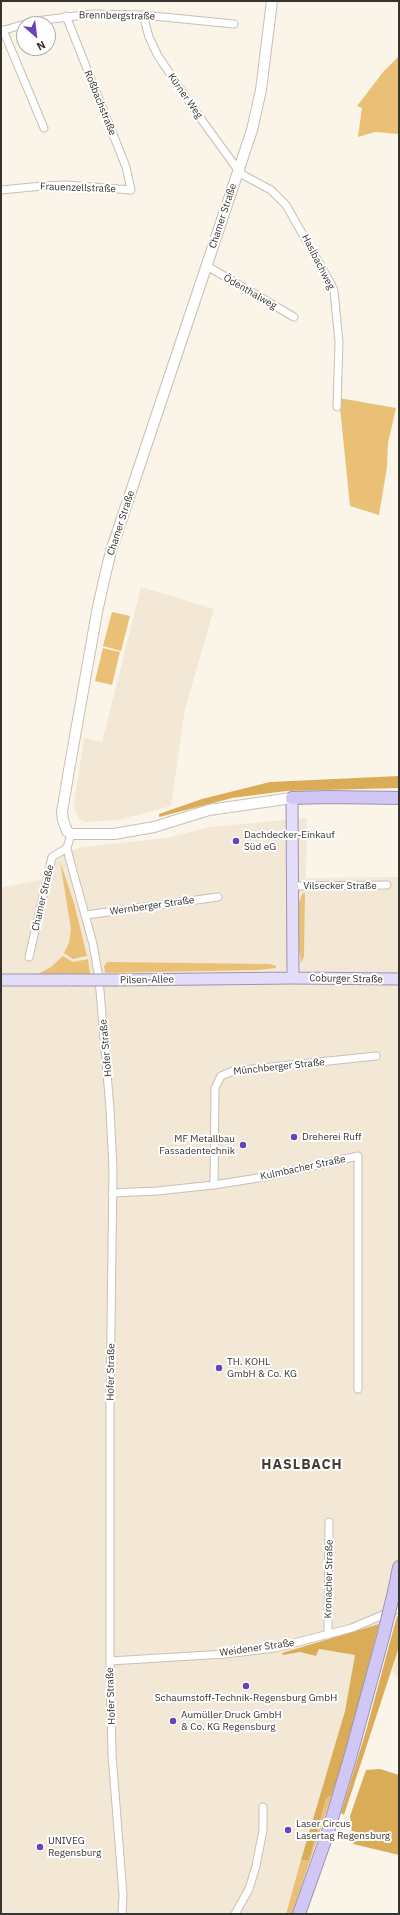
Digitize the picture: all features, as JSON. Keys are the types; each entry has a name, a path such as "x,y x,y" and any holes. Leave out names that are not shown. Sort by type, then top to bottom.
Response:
{"highway":[{"path":"292,798 396,797"},
{"path":"299,1914 350,1758 383,1637 399,1568"}],"main road":[{"path":"292,798 293,978"},
{"name":"Coburger Straße","path":"293,978 399,979"},
{"name":"Pilsen-Allee","path":"1,980 293,978"}],"street":[{"name":"Chamer Straße","path":"71,834 64,826 62,812 104,580 111,551 252,130 261,90 272,1"},
{"name":"Brennbergstraße","path":"2,30 36,21 66,16 92,14 143,15 234,24"},
{"name":"Kürner Weg","path":"143,15 149,37 164,67 238,170"},
{"name":"Roßbachstraße","path":"66,16 126,167 132,190"},
{"path":"2,30 44,128"},
{"name":"Haslbachweg","path":"238,170 271,190 286,205 334,291 339,342 337,407"},
{"name":"Frauenzellstraße","path":"1,190 66,185 132,190"},
{"name":"Ödenthalweg","path":"207,266 294,317"},
{"path":"67,848 71,834 101,835 125,832 154,826 209,810 292,798"},
{"name":"Chamer Straße","path":"29,957 52,857 67,848"},
{"name":"Hofer Straße","path":"67,848 86,915 98,973 108,1071 113,1170 110,1661 112,1754 123,1895 122,1914"},
{"name":"Vilsecker Straße","path":"293,886 387,885"},
{"name":"Wernberger Straße","path":"86,915 218,897"},
{"name":"Münchberger Straße","path":"214,1185 215,1088 221,1076 233,1071 376,1056"},
{"name":"Kulmbacher Straße","path":"112,1193 157,1191 214,1185 286,1173 358,1156 358,1389"},
{"name":"Kronacher Straße","path":"328,1635 330,1522"},
{"name":"Weidener Straße","path":"110,1661 225,1654 276,1648 352,1628 399,1608"},
{"path":"235,1914 249,1889 256,1866 262,1836 263,1807"}],"shaded area":[{"path":"399,56 399,134 375,132 358,137 362,108 357,106 384,71"},
{"path":"339,398 396,408 388,443 387,467 379,515 350,506"},
{"path":"141,587 214,609 185,709 171,806 118,820 87,822 80,820 75,811 74,803 84,738 102,742"},
{"path":"112,612 130,616 121,651 103,646"},
{"path":"103,648 120,652 112,685 95,681"},
{"path":"399,776 399,788 286,791 232,798 159,817 159,814 202,799 270,782"},
{"path":"307,818 306,878 399,877 399,1618 397,1616 379,1624 282,1653 283,1655 300,1652 316,1656 319,1649 355,1655 345,1711 286,1914 1,1914 1,888 43,879 48,858 82,847 166,838 210,827"},
{"path":"60,861 74,903 87,956 73,959 64,953 69,943 71,929"},
{"path":"305,893 304,957 301,963 299,947 299,903 302,894"},
{"path":"63,956 73,962 88,959 90,974 38,974 51,967"},
{"path":"107,962 270,964 276,966 276,968 259,970 105,973 104,966"},
{"path":"397,1616 399,1618 399,1647 344,1815 341,1813 366,1731"},
{"path":"379,1624 353,1727 332,1795 326,1799 309,1860 301,1860 345,1711 355,1655 319,1649 316,1656 300,1652 283,1655 282,1653"},
{"path":"399,1647 399,1678 392,1671"},
{"path":"380,1769 399,1775 399,1855 353,1844 350,1816 366,1770"},
{"path":"332,1795 292,1914 286,1914 301,1860 309,1859 326,1799"}],"place":[{"name":"Dachdecker-Einkauf Süd eG","path":"236,841"},
{"name":"Dreherei Ruff","path":"294,1137"},
{"name":"MF Metallbau Fassadentechnik","path":"243,1145"},
{"name":"TH. KOHL GmbH & Co. KG","path":"219,1368"},
{"name":"Schaumstoff-Technik-Regensburg GmbH","path":"246,1686"},
{"name":"Aumüller Druck GmbH & Co. KG Regensburg","path":"173,1721"},
{"name":"Laser Circus Lasertag Regensburg","path":"288,1830"},
{"name":"UNIVEG Regensburg","path":"40,1847"}],"district":[{"name":"HASLBACH","path":"302,1465"}]}
